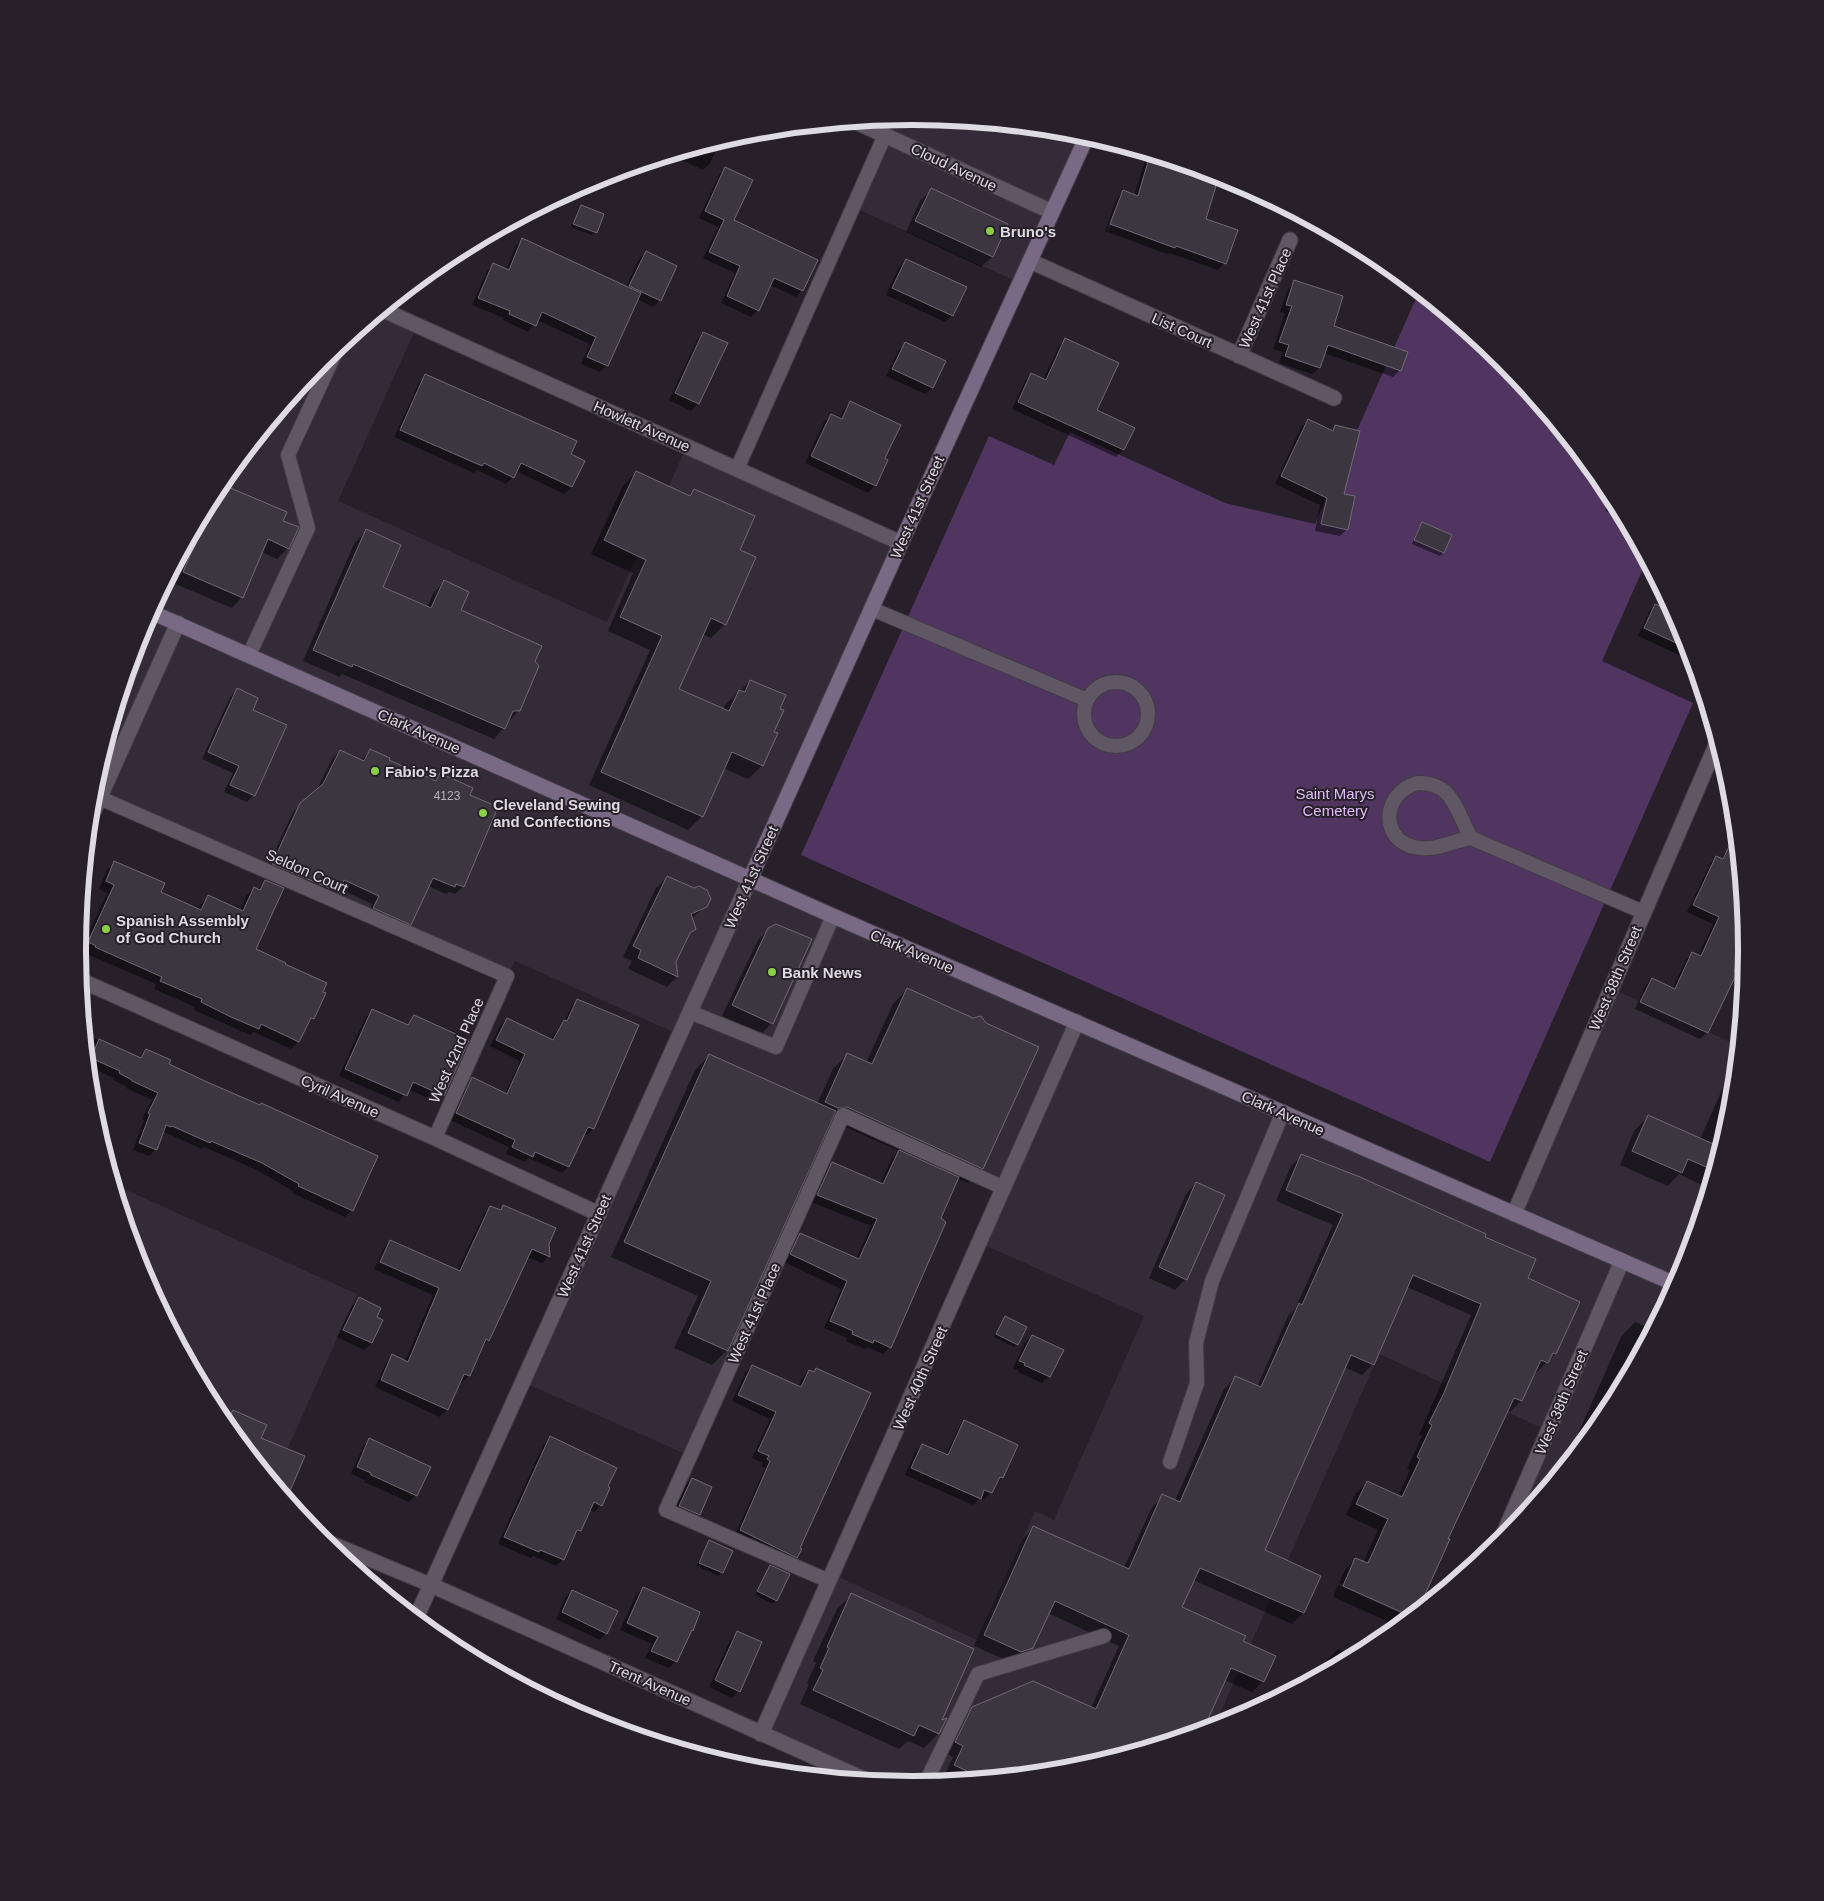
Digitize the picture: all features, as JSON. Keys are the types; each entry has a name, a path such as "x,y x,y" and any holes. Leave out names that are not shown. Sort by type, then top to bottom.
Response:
{"street":[{"name":"Cloud Avenue","path":"866,127 1052,212"},
{"name":"West 41st Street","path":"418,1613 901,543 1084,143"},
{"name":"West 41st Place","path":"1239,356 1290,240"},
{"name":"List Court","path":"1030,261 1334,398"},
{"name":"Howlett Avenue","path":"389,312 901,543"},
{"name":"Clark Avenue","path":"158,615 833,916 1669,1281"},
{"path":"104,780 178,623"},
{"name":"West 38th Street","path":"1514,1214 1643,912 1715,757"},
{"name":"Cyril Avenue","path":"87,983 435,1138 599,1214"},
{"name":"West 40th Street","path":"760,1734 1077,1022"},
{"name":"West 38th Street","path":"1510,1519 1622,1261"},
{"name":"Trent Avenue","path":"431,1585 850,1773"}],"lane":[{"path":"737,469 885,135"},
{"path":"249,655 308,528 288,455 329,366"},
{"path":"872,609 1087,700"},
{"path":"1111,683 1131,686 1139,692 1145,701 1148,711 1143,731 1136,739 1127,744 1116,746 1096,739 1089,732 1085,721 1084,711 1087,700 1101,686 1111,683"},
{"path":"1471,838 1454,801 1447,792 1438,786 1428,783 1417,783 1406,787 1392,803 1389,815 1390,826 1395,838 1404,844 1427,849 1442,846 1456,840 1471,838 1643,912"},
{"name":"Seldon Court","path":"100,799 507,976"},
{"path":"690,1012 776,1047 833,916"},
{"name":"West 42nd Place","path":"435,1138 507,976"},
{"path":"1170,1462 1197,1382 1196,1343 1212,1281 1283,1112"},
{"name":"West 41st Place","path":"829,1581 666,1510 843,1115 1004,1188"},
{"path":"344,1548 431,1585"},
{"path":"929,1775 978,1674 1104,1636"}],"shaded area":[{"path":"912,125 966,127 1020,132 1084,143 1020,283 853,207 885,135 866,127"},
{"path":"388,313 417,326 338,501 607,622 687,446 901,543 751,879 1513,1213 1610,988 1732,1043 1722,1112 1710,1164 1694,1216 1675,1267 1653,1316 1599,1409 1567,1453 1533,1495 1512,1517 1549,1431 1379,1354 1219,1716 1126,1748 1020,1769 912,1776 858,1774 850,1773 761,1734 832,1574 977,1640 1035,1511 1054,1520 1144,1316 980,1243 1004,1189 843,1115 690,1456 523,1382 680,1035 515,961 507,976 100,798 114,737 130,685 149,634 171,585 197,538 225,492 291,406 328,367"},
{"path":"121,1188 357,1294 275,1476 225,1409 171,1316 149,1267"}],"green space":[{"name":"Saint Marys Cemetery","path":"1417,297 1496,367 1533,406 1599,492 1643,568 1602,661 1693,703 1490,1162 801,855 989,436 1054,465 1070,432 1225,503 1315,524"}],"building":[{"path":"1149,160 1217,184 1206,219 1238,230 1226,264 1110,224 1123,190 1138,196"},
{"path":"725,167 753,180 734,220 818,260 803,291 774,278 759,311 727,296 740,266 709,252 724,220 705,211"},
{"path":"931,188 1008,224 993,257 915,221"},
{"path":"581,205 604,214 597,233 573,224"},
{"path":"522,238 641,293 608,366 587,357 596,337 542,312 536,326 509,314 510,311 478,298 493,263 509,270"},
{"path":"646,251 677,266 661,301 629,286"},
{"path":"906,259 967,287 953,316 892,288"},
{"path":"1294,280 1343,296 1334,326 1408,352 1401,371 1328,345 1320,368 1285,356 1289,345 1279,342 1292,306 1286,305"},
{"path":"703,332 728,343 699,404 675,393"},
{"path":"1065,338 1119,363 1097,410 1135,428 1124,450 1018,402 1031,373 1046,380"},
{"path":"905,342 946,361 933,388 892,369"},
{"path":"425,374 577,441 571,454 585,461 572,487 521,463 514,478 484,463 482,466 400,430"},
{"path":"850,401 901,425 885,458 888,460 876,486 811,456 831,414 842,419"},
{"path":"1308,419 1333,431 1335,425 1360,431 1344,494 1355,496 1348,530 1321,524 1327,498 1281,476"},
{"path":"636,471 690,496 694,489 755,516 740,550 756,557 726,625 711,618 679,689 729,711 739,690 745,692 750,680 786,695 780,709 784,710 774,732 778,733 763,766 732,752 703,817 601,772 662,636 620,617 646,560 604,540"},
{"path":"229,487 287,512 283,521 299,527 289,549 268,539 243,598 183,572 199,534"},
{"path":"1422,522 1452,535 1444,553 1414,540"},
{"path":"366,529 401,545 383,587 431,608 444,580 469,592 461,610 542,646 535,661 539,666 520,711 513,711 505,729 353,664 352,667 313,650"},
{"path":"1655,604 1663,608 1679,644 1644,628"},
{"path":"237,688 258,698 253,710 287,725 255,796 230,785 239,766 208,752"},
{"path":"370,749 390,758 389,760 436,781 440,773 473,788 470,795 498,807 464,887 456,884 455,887 433,878 411,925 373,908 379,896 344,880 338,892 272,864 300,803 323,784 340,750 364,761"},
{"path":"1731,843 1736,896 1738,950 1738,964 1734,971 1737,973 1708,1033 1640,1002 1652,978 1675,989 1692,952 1701,956 1719,917 1693,905 1716,856 1723,859"},
{"path":"114,861 165,883 161,892 201,910 208,895 243,911 254,887 260,890 265,880 284,888 256,949 327,983 323,992 326,993 314,1019 311,1018 299,1042 261,1024 259,1029 231,1017 201,1002 202,999 160,981 162,977 95,947 88,942 114,885 106,881"},
{"path":"667,876 694,888 699,886 707,890 711,899 707,907 691,914 696,929 690,933 676,962 678,977 638,958 641,950 633,946"},
{"name":"Bank News","path":"776,924 812,939 773,1024 732,1005 768,928"},
{"path":"907,988 973,1018 981,1016 986,1023 1039,1047 983,1169 847,1107 838,1108 825,1102 847,1053 872,1064"},
{"path":"577,999 639,1025 594,1129 588,1127 569,1167 535,1152 533,1157 512,1147 515,1140 456,1113 472,1077 507,1094 525,1054 496,1040 507,1018 553,1040 564,1020 567,1021"},
{"path":"372,1009 408,1025 414,1015 469,1040 444,1096 413,1082 407,1096 345,1069"},
{"path":"99,1039 141,1058 146,1049 171,1060 169,1064 207,1082 260,1105 261,1103 378,1156 353,1211 298,1186 299,1184 262,1163 172,1126 166,1125 157,1150 139,1143 150,1114 148,1113 158,1093 132,1081 119,1073 120,1071 93,1059 93,1054"},
{"path":"709,1054 836,1111 728,1351 688,1333 711,1281 624,1242"},
{"path":"1648,1115 1714,1145 1709,1168 1688,1159 1682,1173 1632,1151"},
{"path":"899,1150 959,1177 941,1218 946,1222 891,1348 874,1340 873,1343 852,1334 853,1331 830,1321 847,1281 790,1254 800,1233 859,1259 877,1219 817,1195 832,1162 883,1184"},
{"path":"1301,1154 1360,1177 1486,1234 1485,1237 1536,1259 1528,1278 1580,1302 1556,1354 1553,1353 1548,1363 1541,1360 1522,1401 1514,1398 1448,1539 1450,1539 1423,1599 1404,1613 1343,1586 1355,1558 1368,1563 1388,1519 1356,1504 1367,1481 1402,1497 1420,1459 1417,1457 1432,1425 1429,1423 1443,1395 1481,1304 1413,1275 1374,1365 1351,1355 1265,1550 1321,1576 1304,1613 1200,1568 1182,1607 1246,1636 1243,1641 1276,1656 1264,1682 1231,1668 1207,1721 1126,1748 1020,1769 972,1773 954,1765 963,1746 955,1742 972,1707 1033,1681 1096,1709 1129,1635 1055,1601 1033,1648 1021,1652 984,1635 1033,1526 1129,1569 1162,1494 1180,1502 1235,1376 1261,1387 1299,1303 1302,1305 1343,1214 1286,1190"},
{"path":"1196,1182 1225,1195 1187,1280 1159,1267"},
{"path":"503,1205 556,1228 549,1244 550,1257 532,1249 489,1341 486,1339 470,1376 464,1374 448,1410 381,1380 392,1354 408,1362 439,1288 380,1262 390,1240 460,1271 490,1206 501,1210"},
{"path":"359,1297 381,1308 377,1317 383,1320 372,1343 343,1330"},
{"path":"1005,1316 1027,1327 1018,1345 996,1334"},
{"path":"1032,1335 1064,1350 1050,1377 1019,1361"},
{"path":"752,1365 801,1387 809,1370 814,1372 816,1368 871,1393 797,1558 740,1530 770,1461 767,1459 769,1456 758,1451 776,1412 738,1395"},
{"path":"233,1410 267,1425 261,1438 305,1456 290,1491 287,1490 257,1453 230,1416"},
{"path":"964,1420 1018,1445 1003,1478 1000,1477 992,1493 984,1490 981,1499 911,1468 922,1444 948,1455"},
{"path":"550,1436 617,1468 608,1486 610,1488 602,1506 594,1502 581,1531 577,1530 564,1560 504,1537"},
{"path":"369,1438 431,1467 417,1496 357,1467"},
{"path":"692,1478 712,1487 700,1515 679,1506"},
{"path":"709,1540 733,1551 723,1573 699,1563"},
{"path":"770,1565 790,1574 777,1601 757,1591"},
{"path":"643,1587 700,1612 693,1631 677,1662 651,1651 658,1637 627,1623"},
{"path":"572,1590 618,1611 607,1634 562,1612"},
{"path":"851,1593 974,1649 942,1720 947,1718 939,1734 919,1725 914,1736 813,1690 823,1670 820,1668 829,1648 827,1647"},
{"path":"737,1631 762,1642 740,1692 715,1680"}],"place":[{"name":"Bruno's","path":"990,231"},
{"name":"Fabio's Pizza","path":"375,771"},
{"name":"Cleveland Sewing and Confections","path":"483,813"},
{"name":"Spanish Assembly of God Church","path":"106,929"},
{"name":"Bank News","path":"772,972"}]}
